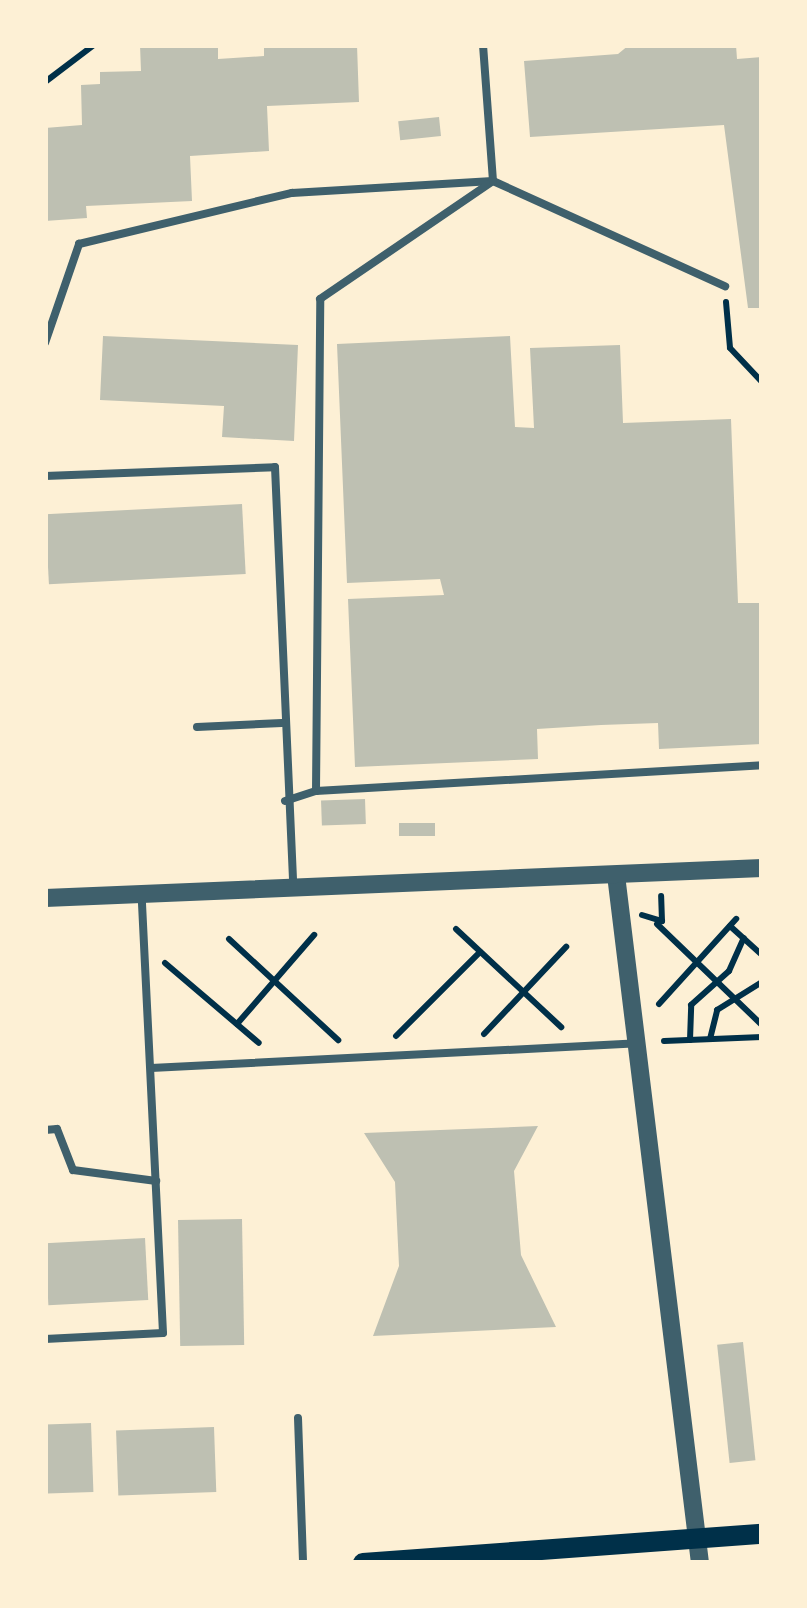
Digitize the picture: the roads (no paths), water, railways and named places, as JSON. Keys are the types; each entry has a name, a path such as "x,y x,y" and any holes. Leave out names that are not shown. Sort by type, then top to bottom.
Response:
{"main road":[{"path":"363,1563 699,1554 762,1534"}],"street":[{"path":"45,898 762,868"},
{"path":"616,875 699,1554"}],"lane":[{"path":"483,45 493,180"},
{"path":"316,791 320,299 493,180"},
{"path":"45,343 79,244 292,193 493,180 725,286"},
{"path":"45,476 276,467 285,800 293,889"},
{"path":"198,728 282,723"},
{"path":"285,800 316,791 762,766"},
{"path":"45,1338 163,1333 142,892"},
{"path":"151,1068 637,1043"},
{"path":"45,1130 57,1130 73,1170 156,1181"},
{"path":"298,1418 304,1563"}]}
